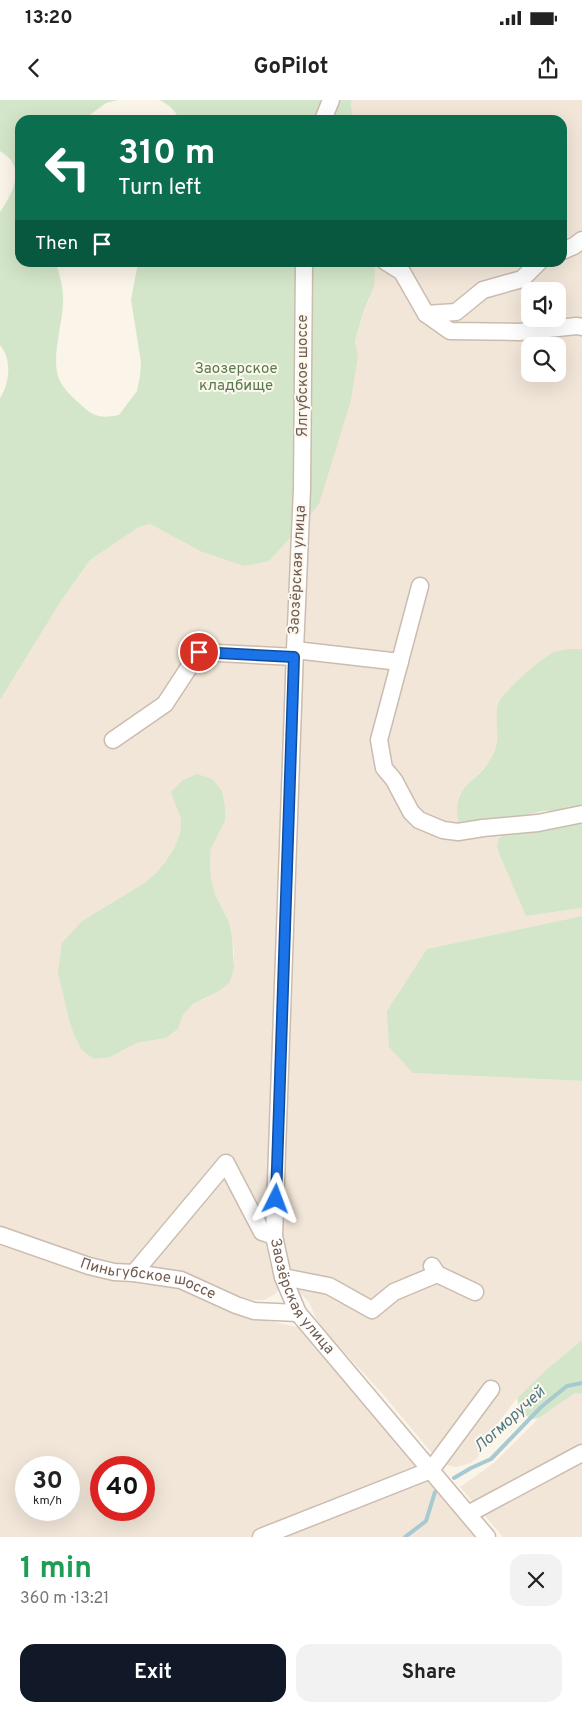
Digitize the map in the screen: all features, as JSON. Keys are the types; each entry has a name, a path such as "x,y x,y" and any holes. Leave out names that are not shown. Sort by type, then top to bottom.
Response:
{"street":[{"path":"325,115 331,100"},
{"path":"567,249 582,240"},
{"name":"Ялгубское шоссе","path":"302,489 304,267"},
{"path":"394,267 402,272 426,314 450,331 519,332 580,326"},
{"path":"426,314 456,312 483,290 522,279 534,267"},
{"name":"Заозёрская улица","path":"302,489 274,1236 283,1277 298,1313 487,1537"},
{"path":"420,586 379,740 384,768 394,780 411,812 419,820 443,830 458,832 538,823 582,814"},
{"path":"113,740 165,704 199,652 295,653 400,662"},
{"path":"134,1273 226,1164 262,1232 274,1236"},
{"name":"Пиньгубское шоссе","path":"0,1235 88,1266 114,1272 181,1280 236,1306 254,1311 298,1313"},
{"path":"283,1277 329,1286 372,1310 394,1292 434,1269 475,1292"},
{"path":"261,1537 431,1470 491,1389"},
{"path":"468,1514 582,1453"}],"shaded area":[{"path":"352,100 582,100 582,649 554,652 507,691 498,703 496,747 490,761 459,795 513,818 528,814 559,811 526,916 582,908 582,916 427,949 413,1073 582,1081 582,1340 546,1370 517,1398 498,1423 477,1458 471,1463 456,1467 441,1464 382,1393 319,1325 309,1302 301,1294 279,1289 275,1294 264,1300 253,1300 232,1294 199,1280 134,1264 117,1267 88,1259 54,1244 0,1228 0,700 61,601 90,560 139,527 150,524 200,551 358,356 355,341 369,300 375,271 374,267 567,267 567,115 352,115 351,104","holes":["172,791 225,807 225,821 211,848 210,863 215,894 229,922 234,952 234,967 206,998 193,1004 183,1015 178,1029 166,1038 137,1043 110,1057 82,921 146,882 166,861 180,834 181,819"]},
{"path":"0,1245 64,1265 180,1288 239,1315 302,1328 479,1537 0,1537"},
{"path":"575,1393 582,1394 582,1537 503,1537 460,1487 494,1463 539,1418"}],"green space":[{"path":"0,100 118,100 106,103 90,115 15,115 15,172 14,165 10,159 0,151"},
{"path":"159,100 352,100 352,115 177,115 166,103"},
{"name":"Заозерское кладбище","path":"15,179 15,267 57,267 63,299 56,354 57,373 68,392 83,407 96,415 106,417 119,415 137,391 141,362 131,300 137,267 374,267 375,271 374,286 363,313 355,341 358,356 351,400 319,504 298,529 269,561 244,566 200,551 150,524 139,527 90,560 61,601 0,700 0,398 8,378 8,364 0,345 0,212 14,186"},
{"path":"582,649 582,810 543,811 513,818 459,824 457,811 461,794 483,769 494,752 497,738 497,711 501,699 514,684 541,661 554,652"},
{"path":"197,774 212,779 222,791 225,807 225,821 211,848 210,863 215,894 229,922 232,937 234,967 230,982 219,991 193,1004 183,1015 178,1029 166,1038 137,1043 110,1057 94,1059 82,1050 70,1023 58,973 62,943 82,921 146,882 166,861 180,834 181,819 171,792 183,780"},
{"path":"582,819 582,908 526,916 499,853 497,845 499,838 505,834"},
{"path":"582,916 582,1081 413,1073 389,1047 387,1011 427,949"},
{"path":"582,1340 582,1394 575,1393 539,1418 533,1419 520,1413 517,1398 546,1370"}],"waterway":[{"name":"Логморучей","path":"454,1478 491,1459 541,1407 567,1386 582,1383"},
{"name":"Логморучей","path":"405,1537 426,1521 435,1492"}],"route":[{"path":"199,652 294,657 276,1199"}]}
